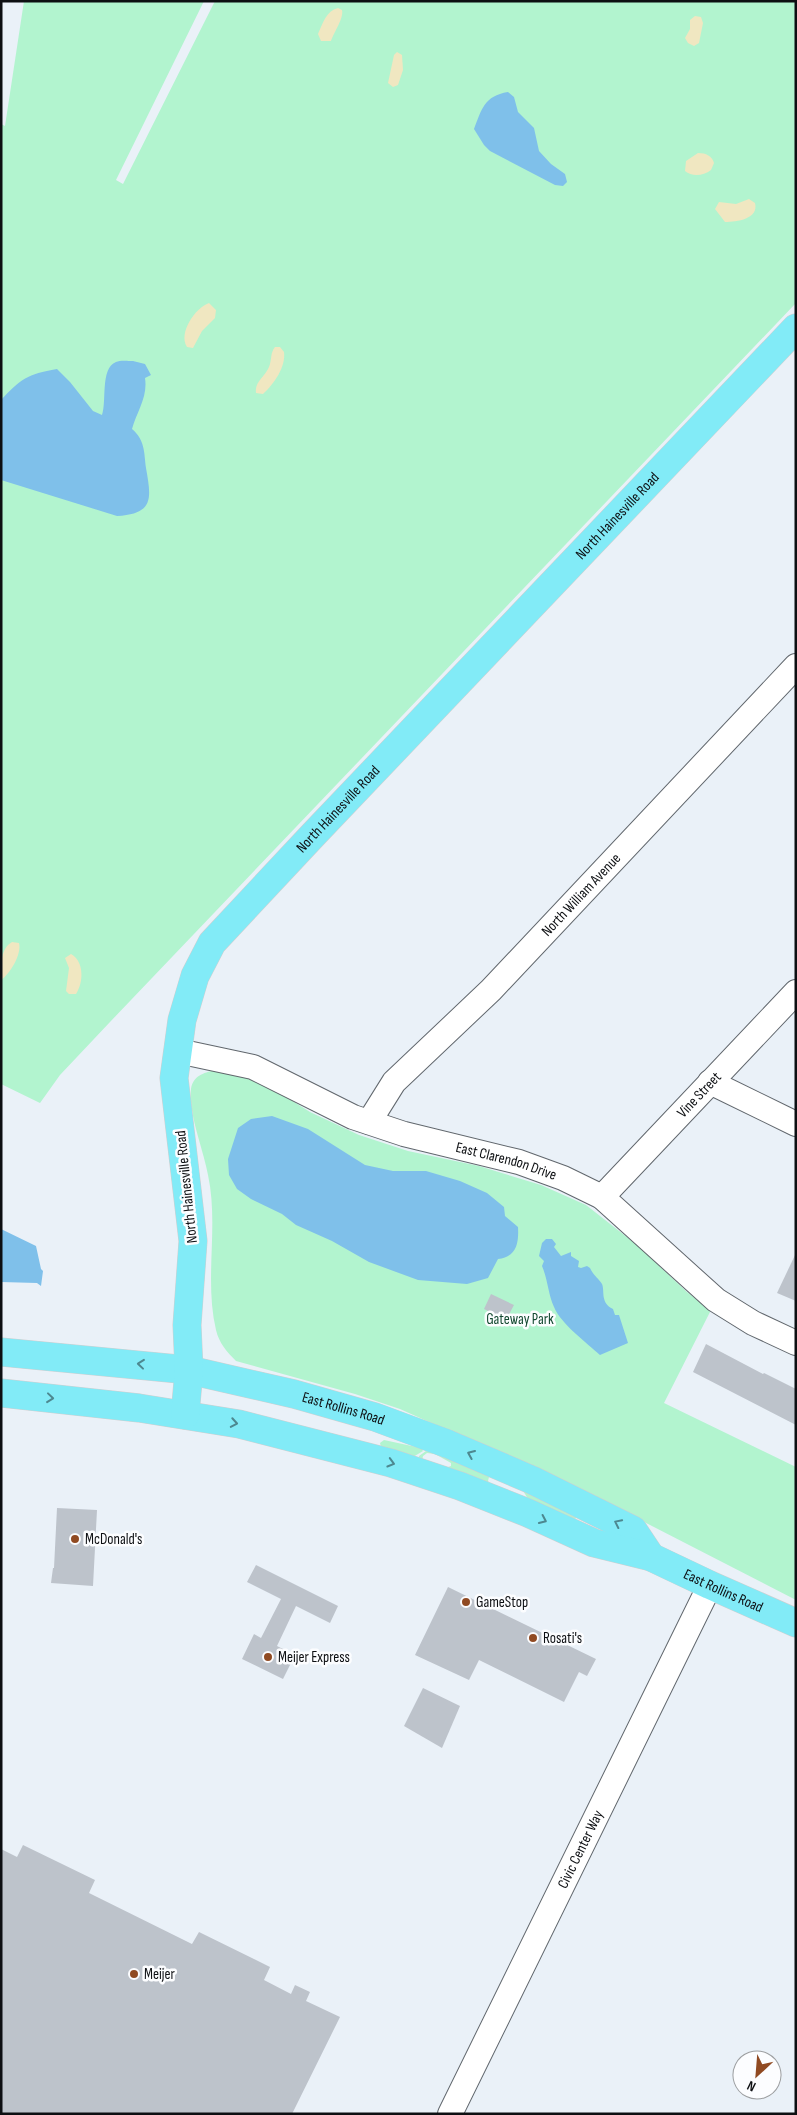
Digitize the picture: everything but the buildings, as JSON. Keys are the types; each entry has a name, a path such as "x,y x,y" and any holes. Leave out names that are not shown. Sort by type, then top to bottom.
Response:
{"main road":[{"name":"North Hainesville Road","path":"185,1415 190,1370 187,1325 193,1241 174,1078 182,1020 195,976 212,944 796,328"},
{"name":"East Rollins Road","path":"1,1352 190,1370 352,1410 448,1444 532,1480 633,1530 651,1557"},
{"name":"East Rollins Road","path":"1,1393 185,1415 239,1424 391,1463 460,1486 528,1513 594,1544 651,1557 796,1623"}],"street":[{"name":"North William Avenue","path":"368,1122 394,1082 491,990 786,691 796,666"},
{"name":"Vine Street","path":"602,1197 796,992"},
{"name":"East Clarendon Drive","path":"178,1051 252,1067 353,1117 404,1134 519,1162 563,1178 602,1197 716,1300 753,1323 796,1343"},
{"path":"710,1082 796,1124"},
{"name":"Civic Center Way","path":"450,2114 710,1585"}],"green space":[{"path":"24,1 204,1 116,180 123,184 215,1 796,1 796,303 110,1022 60,1075 40,1103 1,1084 1,124 5,126"},
{"name":"Gateway Park","path":"215,1070 238,1075 269,1086 310,1112 359,1135 408,1151 479,1166 541,1185 586,1205 637,1245 687,1292 711,1310 664,1403 796,1467 796,1600 615,1507 400,1409 355,1394 236,1361 221,1343 216,1330 211,1291 211,1194 191,1099 191,1089 196,1078"},
{"path":"384,1440 421,1448 423,1451 413,1457 381,1447 380,1443"},
{"path":"426,1451 440,1453 498,1476 489,1477 488,1481 491,1485 445,1468 451,1466 451,1463 435,1454 427,1453 423,1456 422,1461 419,1460 419,1456"},
{"path":"522,1489 577,1517 575,1519 528,1499"}],"sand":[{"path":"338,8 342,10 342,17 331,41 321,41 318,34 323,22 331,12"},
{"path":"695,16 701,17 703,23 699,43 694,46 688,43 685,38 690,29 690,20"},
{"path":"397,52 402,55 403,70 398,85 393,87 388,83 394,55"},
{"path":"698,153 706,154 712,158 714,163 711,170 705,174 698,175 688,173 685,171 686,161"},
{"path":"749,199 755,203 754,213 741,220 725,222 715,209 719,202 736,204"},
{"path":"209,303 216,310 215,318 202,331 193,348 187,347 185,335 189,322 198,310"},
{"path":"275,347 280,347 284,352 281,369 275,380 263,394 256,393 258,382 269,367"},
{"path":"12,942 19,943 19,953 11,969 1,980 3,953"},
{"path":"71,954 78,962 81,972 79,989 76,994 69,994 66,991 69,968 65,958"}],"water":[{"path":"508,92 514,97 518,112 534,128 539,151 551,164 565,174 567,182 563,186 555,185 490,151 474,129 482,110 489,100"},
{"path":"133,361 145,364 151,375 145,378 144,398 132,429 142,442 144,452 149,495 148,502 144,508 129,515 117,516 1,480 1,400 14,387 31,375 57,369 93,411 102,415 106,378 111,365 116,362"},
{"path":"272,1116 308,1129 365,1165 393,1171 426,1171 460,1181 487,1193 504,1207 505,1216 518,1227 518,1239 515,1249 509,1256 498,1259 488,1278 467,1284 418,1280 369,1262 332,1241 296,1225 282,1214 251,1199 237,1189 229,1175 228,1159 238,1128 251,1119"},
{"path":"1,1229 36,1246 43,1271 41,1286 37,1283 1,1282"},
{"path":"546,1239 552,1239 556,1244 554,1247 561,1256 571,1252 571,1256 579,1261 578,1267 587,1266 590,1268 602,1284 606,1304 613,1309 615,1315 619,1315 628,1343 600,1355 562,1320 552,1302 542,1266 544,1261 539,1256 542,1243"}],"place":[{"name":"McDonald's","path":"75,1539"},
{"name":"GameStop","path":"466,1602"},
{"name":"Rosati's","path":"533,1638"},
{"name":"Meijer Express","path":"268,1657"},
{"name":"Meijer","path":"134,1974"}]}
